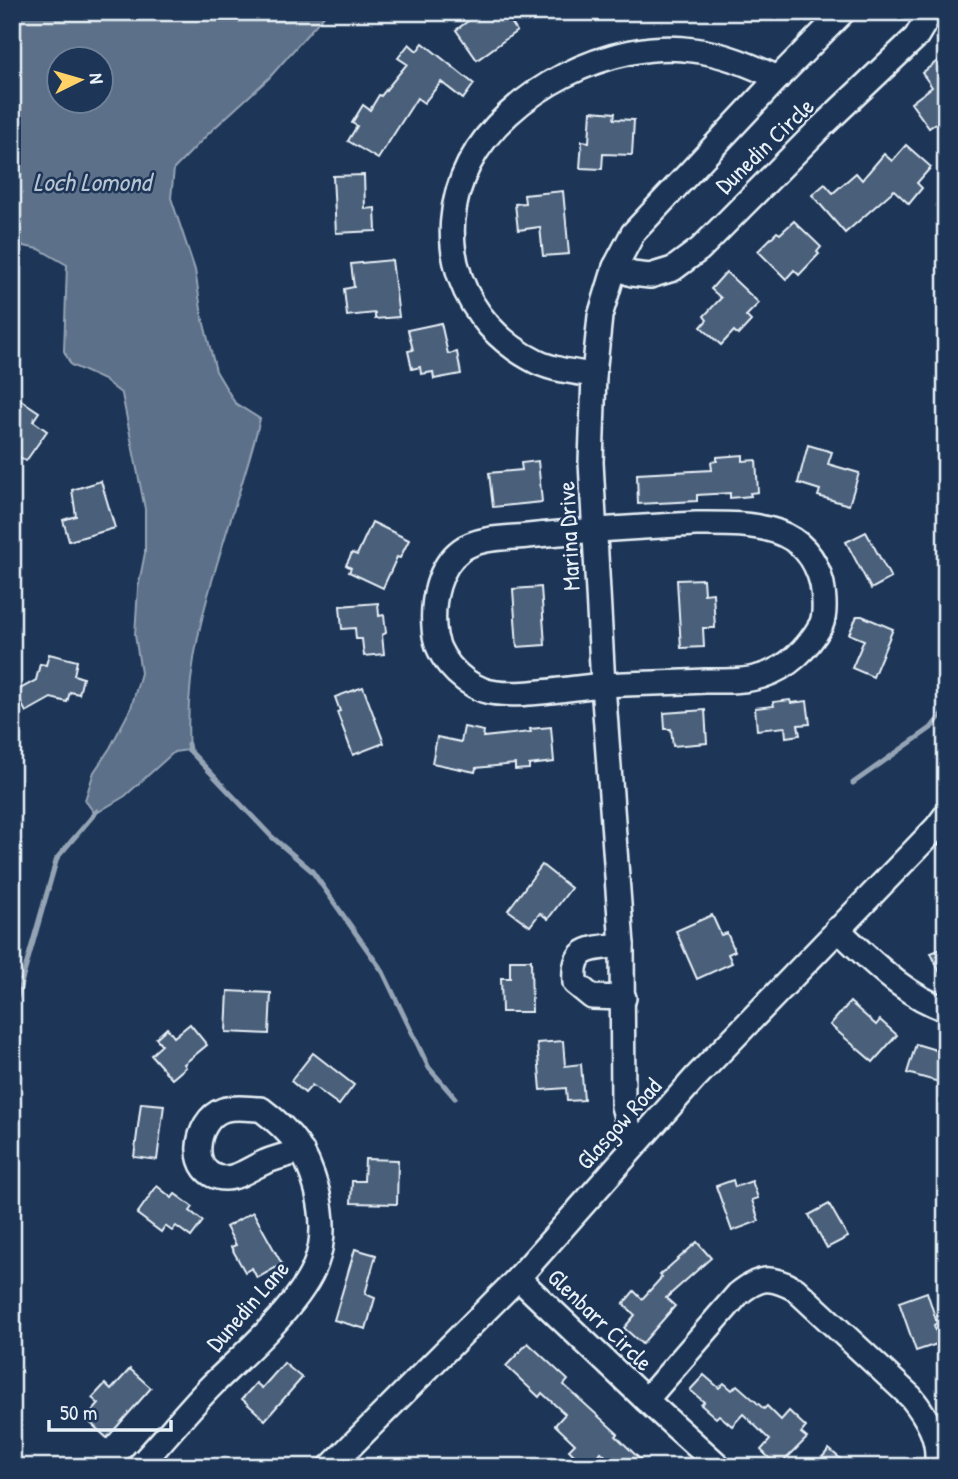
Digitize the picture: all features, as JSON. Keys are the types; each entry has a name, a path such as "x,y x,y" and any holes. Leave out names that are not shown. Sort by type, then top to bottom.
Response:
{"street":[{"name":"Marina Drive","path":"634,1146 623,1106 622,945 594,528 591,429 593,374 600,316 615,267 633,233 843,12"},
{"name":"Dunedin Circle","path":"615,267 632,274 650,276 673,269 699,248 818,129 874,80 916,37 930,12"},
{"path":"593,374 555,369 536,362 494,330 475,309 460,283 453,256 457,196 469,164 489,134 516,106 582,67 618,54 654,49 690,49 722,55 778,78"},
{"path":"753,524 793,540 817,567 824,594 823,621 814,637 793,660 762,676 740,680 603,685 510,693 485,691 462,679 445,659 434,633 433,606 437,590 451,561 461,550 492,540 594,528 753,524"},
{"name":"Glasgow Road","path":"330,1467 518,1278 634,1146 946,815"},
{"path":"837,929 882,970 911,991 946,1009"},
{"path":"622,945 590,949 582,953 576,959 574,971 575,983 592,997 624,998"},
{"name":"Dunedin Lane","path":"138,1467 211,1386 274,1322 305,1285 316,1265 322,1240 322,1209 302,1151"},
{"name":"Glenbarr Circle","path":"518,1278 720,1467"},
{"name":"Glenbarr Circle","path":"646,1400 738,1294 752,1283 765,1279 780,1281 795,1289 911,1397 925,1415 936,1444 936,1467"}],"water":[{"name":"Loch Lomond","path":"12,12 327,12 269,78 174,169 171,198 195,270 202,316 216,371 235,403 260,419 201,624 189,707 189,750 174,752 125,796 95,814 85,800 94,772 131,708 141,673 135,635 138,588 145,553 145,509 122,394 104,380 71,365 64,351 67,265 39,249 12,244"}],"building":[{"path":"468,12 504,12 517,31 477,60 456,30 472,18"},
{"path":"423,43 474,84 463,99 441,82 424,103 417,98 378,159 348,141 357,126 352,123 363,105 370,110 379,95 381,96 407,64 398,58 409,44 417,51"},
{"path":"940,59 946,67 946,116 929,128 911,103 932,87 922,73"},
{"path":"591,111 615,113 614,119 634,120 632,155 603,154 602,169 580,168 582,141 589,142"},
{"path":"906,145 931,167 917,183 922,188 909,204 894,190 845,233 812,195 825,184 833,193 856,173 862,180 884,154 892,161"},
{"path":"364,175 365,209 375,208 376,231 336,233 333,176"},
{"path":"563,191 569,254 543,256 540,227 518,230 515,204 525,203 524,195"},
{"path":"794,221 821,247 817,252 819,254 799,275 794,270 786,279 758,251 777,232 780,234"},
{"path":"392,260 399,317 375,319 375,313 347,316 344,289 354,287 351,264"},
{"path":"726,272 759,303 746,316 751,321 738,335 734,331 721,345 701,327 707,320 704,316 721,298 711,289"},
{"path":"441,323 448,354 457,352 461,374 434,379 433,372 421,374 420,367 412,369 408,351 413,350 408,330"},
{"path":"12,394 39,412 33,421 47,431 26,461 12,452"},
{"path":"808,445 832,452 828,464 859,473 849,505 818,496 820,490 798,483"},
{"path":"743,455 743,461 756,460 758,492 750,493 751,496 730,498 730,493 697,495 697,501 638,504 637,474 712,470 711,462 717,461 717,457"},
{"path":"538,461 542,502 493,507 489,473 522,470 521,463"},
{"path":"101,481 115,528 69,541 63,520 76,516 72,490"},
{"path":"372,522 409,540 400,558 397,557 383,588 349,572 351,568 346,565 352,553 357,555"},
{"path":"866,532 891,578 871,589 846,542"},
{"path":"703,579 704,594 713,593 715,628 703,628 704,647 681,648 677,580"},
{"path":"541,587 545,645 517,647 513,589"},
{"path":"378,603 379,616 384,615 384,654 364,656 362,639 356,639 355,628 342,629 340,606"},
{"path":"857,616 893,629 873,677 852,668 864,640 849,634"},
{"path":"49,654 77,661 74,675 83,678 79,694 70,692 67,702 51,698 26,712 15,692 36,680 40,664 46,665"},
{"path":"363,687 384,743 353,755 337,712 340,711 335,697"},
{"path":"790,700 791,703 807,701 810,724 798,725 800,735 786,737 785,727 757,730 755,708 774,706 773,702"},
{"path":"705,710 707,743 673,746 671,729 665,729 664,713"},
{"path":"464,727 484,731 483,737 551,727 554,762 529,765 529,769 515,770 515,764 476,768 475,772 432,763 437,737 461,742"},
{"path":"542,865 571,888 548,919 540,913 530,926 508,910"},
{"path":"712,915 721,935 727,933 735,951 728,954 732,963 697,979 676,931"},
{"path":"946,947 946,986 931,953"},
{"path":"510,960 531,960 532,1012 502,1012 501,978 510,978"},
{"path":"228,991 271,993 269,1034 226,1032"},
{"path":"850,1002 876,1025 880,1020 897,1035 873,1062 830,1025"},
{"path":"190,1024 207,1045 184,1064 186,1067 172,1079 151,1055 162,1045 156,1038 167,1028 174,1037"},
{"path":"563,1041 565,1066 581,1064 584,1100 567,1101 566,1088 541,1090 537,1043"},
{"path":"916,1044 946,1053 946,1084 907,1073"},
{"path":"313,1053 354,1085 339,1105 312,1085 305,1093 291,1081"},
{"path":"141,1103 164,1105 157,1160 134,1157"},
{"path":"365,1159 398,1160 397,1204 351,1203 352,1181 364,1181"},
{"path":"733,1180 735,1187 752,1181 758,1198 752,1200 759,1221 732,1231 716,1186"},
{"path":"157,1186 172,1198 175,1194 193,1207 190,1211 203,1221 191,1237 176,1226 172,1231 165,1226 161,1232 137,1214"},
{"path":"829,1204 848,1237 827,1248 809,1215"},
{"path":"253,1212 282,1264 257,1278 252,1268 245,1272 231,1247 236,1245 226,1227"},
{"path":"697,1242 711,1258 666,1298 675,1306 642,1344 624,1328 635,1315 623,1304 634,1291 642,1299 662,1277 660,1275"},
{"path":"355,1249 376,1255 365,1294 375,1298 366,1329 334,1320"},
{"path":"927,1292 940,1343 916,1351 899,1302"},
{"path":"528,1343 568,1380 564,1385 618,1434 616,1436 648,1467 617,1467 601,1452 586,1467 569,1450 575,1444 555,1425 565,1414 542,1393 539,1397 506,1366"},
{"path":"284,1363 302,1378 265,1420 242,1399 256,1383 262,1388"},
{"path":"130,1369 151,1388 107,1438 86,1419 99,1404 92,1398 105,1384 111,1390"},
{"path":"704,1375 719,1388 724,1383 732,1390 737,1385 764,1409 767,1406 781,1420 789,1411 806,1427 801,1433 807,1438 778,1467 761,1450 770,1440 743,1414 732,1426 719,1415 716,1418 701,1405 704,1402 690,1390"},
{"path":"829,1449 850,1467 814,1467"}],"waterway":[{"path":"853,783 931,728 946,709"},
{"path":"188,744 189,750 272,837 312,871 383,972 429,1068 455,1098"},
{"path":"12,1032 16,1001 57,858 97,811"}]}
